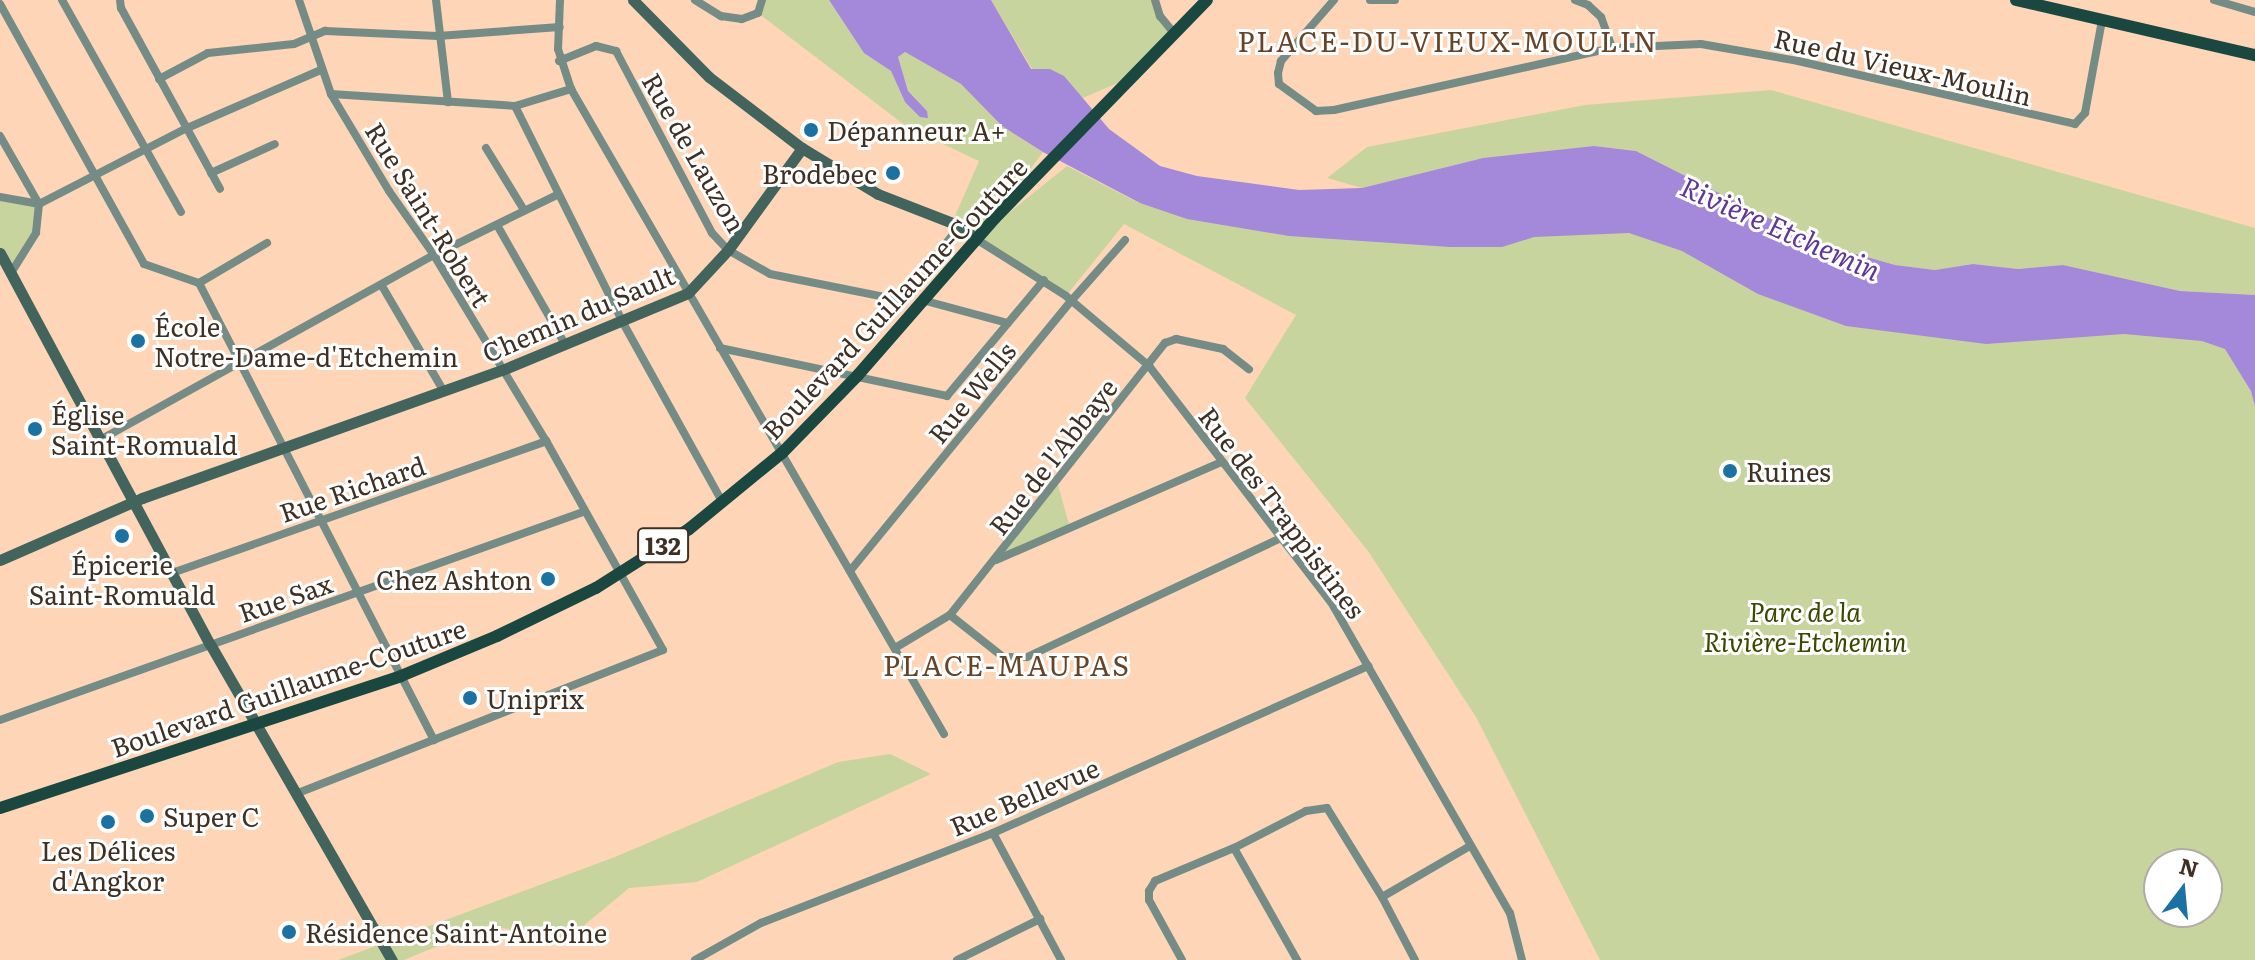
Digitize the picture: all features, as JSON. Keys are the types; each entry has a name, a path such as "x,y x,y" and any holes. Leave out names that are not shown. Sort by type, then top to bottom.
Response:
{"main road":[{"name":"Boulevard Guillaume-Couture","path":"0,808 401,676 497,636 620,573 723,503 782,453 858,375 976,239 1207,0"},
{"path":"2016,0 2255,55"}],"street":[{"path":"62,0 181,212"},
{"path":"120,0 185,129 220,189"},
{"name":"Rue Saint-Robert","path":"299,0 309,37 331,94 389,191 434,255 546,441 663,650 434,740"},
{"path":"436,0 448,102"},
{"path":"560,0 559,61 571,89 944,734"},
{"path":"633,0 709,77 802,148 878,194 960,226 976,239"},
{"path":"695,0 721,16 742,19 758,13 762,0"},
{"path":"1155,0 1160,16 1173,32"},
{"name":"Rue du Vieux-Moulin","path":"1334,0 1281,61 1278,73 1279,84 1316,111 1334,110 1612,48 1701,44 1728,47 2067,124 2079,121 2085,113 2102,20"},
{"path":"1370,0 1395,0"},
{"path":"1575,0 1596,12 1605,23 1612,48"},
{"path":"2214,0 2237,4 2252,12 2253,0"},
{"path":"0,4 144,264 199,283 243,363 434,740 298,793"},
{"path":"159,79 208,53 294,44 325,31 438,36 560,27"},
{"name":"Rue de Lauzon","path":"559,61 596,46 616,51 712,233 728,250 770,274 900,300 960,226"},
{"path":"0,197 39,204 185,129 321,70"},
{"path":"331,94 515,106 571,89"},
{"path":"515,106 622,321 723,503"},
{"path":"0,136 39,204 36,233 11,273"},
{"path":"211,173 275,144"},
{"path":"486,148 524,210"},
{"name":"Chemin du Sault","path":"0,560 132,502 284,445 502,370 688,293 728,250 802,148"},
{"path":"100,440 434,255 557,195"},
{"path":"497,225 565,344"},
{"name":"Rue des Trappistines","path":"976,239 1072,300 1149,366 1331,602 1510,913 1522,948 1522,960"},
{"name":"Rue Wells","path":"850,571 1072,300 1125,240"},
{"path":"199,283 267,243"},
{"path":"0,253 210,644 392,960"},
{"path":"720,348 947,396 1044,280"},
{"path":"382,286 443,390"},
{"path":"922,300 1008,323"},
{"name":"Rue de l'Abbaye","path":"895,648 950,615 1165,343 1176,339 1223,349 1249,369"},
{"name":"Rue Richard","path":"172,573 546,441"},
{"path":"995,560 1221,462"},
{"name":"Rue Sax","path":"0,720 583,512"},
{"path":"950,615 1003,657 1027,657 1281,538"},
{"name":"Rue Bellevue","path":"695,960 761,923 993,833 1368,666"},
{"path":"1182,960 1149,900 1149,891 1155,881 1234,848 1306,811 1327,808 1382,897 1415,960"},
{"path":"993,833 1061,960"},
{"path":"1382,897 1470,846"},
{"path":"1234,848 1297,960"},
{"path":"957,960 1040,919"}],"green space":[{"name":"Parc de la Rivière-Etchemin","path":"762,0 829,0 865,53 891,71 905,102 927,111 908,91 898,57 905,52 961,84 1002,126 1043,152 980,236 1067,166 1139,203 1257,207 1571,194 1868,298 2255,339 2255,960 1600,960 1476,717 1368,551 1245,398 1296,315 1124,224 1066,296 952,223 979,161 907,127 758,13"},
{"path":"991,0 1155,0 1160,16 1177,28 1127,79 1083,98 1032,69"},
{"path":"1771,90 2255,228 2255,295 2180,291 2063,265 2018,269 1973,264 1935,270 1895,265 1818,243 1636,151 1594,146 1483,158 1362,188 1327,178 1367,147 1585,105"},
{"path":"0,197 39,204 36,233 11,273 0,253"},
{"path":"1057,481 1070,528 995,560"},
{"path":"890,754 931,774 697,882 629,888 564,942 489,925 404,960 338,960 615,857 838,762"}],"water":[{"name":"Rivière Etchemin","path":"829,0 991,0 1031,69 1050,69 1064,76 1109,129 1160,166 1197,176 1299,190 1362,188 1483,158 1594,146 1636,151 1818,243 1895,265 1935,270 1973,264 2018,269 2063,265 2180,291 2255,295 2255,406 2251,391 2225,349 2202,341 2124,334 1986,344 1846,326 1758,294 1682,251 1629,233 1534,237 1502,247 1450,247 1289,236 1187,219 1140,203 1043,152 1002,126 961,84 905,52 898,57 908,91 927,111 928,118 920,117 905,102 891,71 864,53"}],"place":[{"name":"Dépanneur A+","path":"811,130"},
{"name":"Brodebec","path":"893,173"},
{"name":"École Notre-Dame-d'Etchemin","path":"138,341"},
{"name":"Église Saint-Romuald","path":"35,429"},
{"name":"Ruines","path":"1730,471"},
{"name":"Épicerie Saint-Romuald","path":"122,536"},
{"name":"Chez Ashton","path":"548,579"},
{"name":"Uniprix","path":"470,698"},
{"name":"Super C","path":"147,816"},
{"name":"Les Délices d'Angkor","path":"108,822"},
{"name":"Résidence Saint-Antoine","path":"289,932"}],"district":[{"name":"PLACE-DU-VIEUX-MOULIN","path":"1448,40"},
{"name":"PLACE-MAUPAS","path":"1007,664"}]}
